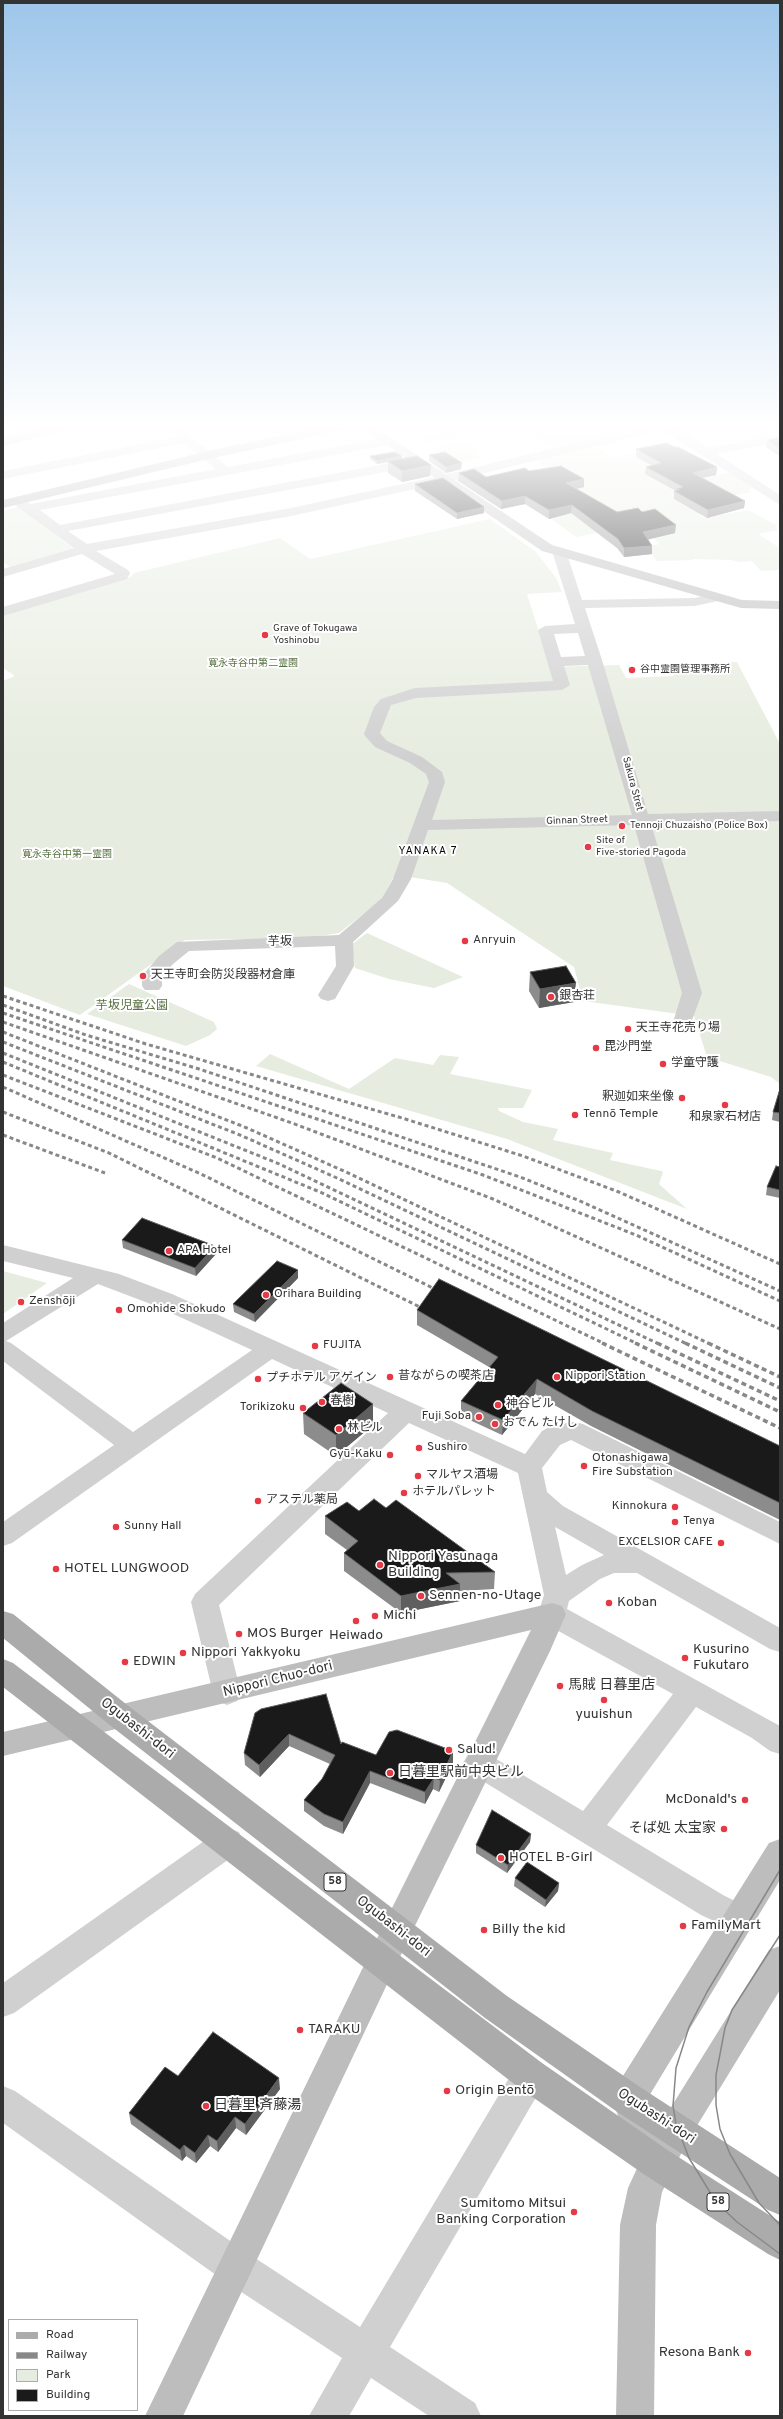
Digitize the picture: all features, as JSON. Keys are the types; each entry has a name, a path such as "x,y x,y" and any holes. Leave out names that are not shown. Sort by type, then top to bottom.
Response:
{"main road":[{"name":"Ogubashi-dori","path":"3,1622 121,1717 496,2007 628,2099 780,2198"},
{"name":"58","path":"3,1671 383,1960 530,2075 657,2163 780,2242"}],"street":[{"path":"3,612 122,576 123,573 120,569 84,549 67,536"},
{"path":"3,573 84,549 157,536"},
{"path":"527,536 538,543 559,551 717,597 751,605 780,605"},
{"name":"Sakura Stret","path":"559,551 595,660 692,993 684,1019"},
{"path":"576,604 695,602 717,597"},
{"path":"328,995 345,966 344,940 389,901 402,879 423,825 437,782 434,772 416,760 381,744 372,734 382,707 386,702 415,693 560,686 562,685 546,630 585,628"},
{"path":"556,662 595,660"},
{"name":"Ginnan Street","path":"423,825 780,816"},
{"name":"芋坂","path":"152,986 152,976 166,960 184,946 344,940"},
{"path":"3,1253 94,1276 164,1300 529,1467"},
{"path":"3,1334 94,1276"},
{"path":"3,1536 270,1348"},
{"path":"3,1350 132,1445"},
{"path":"227,1693 206,1602 406,1411"},
{"path":"780,1534 574,1431 562,1432 551,1438 529,1467 555,1605 692,1690 762,1729 780,1742"},
{"path":"536,1498 554,1513 780,1641"},
{"path":"164,2416 478,1763 536,1651 555,1605 590,1572 612,1563 640,1563"},
{"name":"Nippori Chuo-dori","path":"3,1744 227,1693 555,1605"},
{"path":"587,1828 692,1690"},
{"path":"478,1763 712,1905 738,1918"},
{"path":"3,2002 228,1842"},
{"path":"657,2163 628,2099 738,1918 780,1853"},
{"path":"635,2416 638,2225 645,2188 675,2130 780,1961"},
{"path":"328,2416 530,2075"},
{"path":"3,2103 236,2267 462,2416"}],"green space":[{"path":"3,536 56,536 73,548 10,567 3,562"},
{"path":"414,536 514,536 536,552 556,578 562,592 527,594 550,667 619,665 626,678 674,676 670,665 737,662 779,742 780,1084 771,1077 707,1057 694,1016 583,1001 574,967 447,883 410,877 393,878 381,900 339,933 307,938 185,940 80,1015 3,986 3,681 15,676 3,668 3,615 131,577 134,573 280,538 310,559"},
{"path":"648,536 761,536 780,548 780,570 761,571 752,561 740,562 731,560 693,559 657,561 646,547 660,544 652,537"},
{"path":"367,933 463,977 434,988 389,979 355,968 351,945"},
{"name":"芋坂児童公園","path":"129,984 214,1022 217,1029 210,1035 186,1046 87,1014"},
{"path":"270,1054 349,1089 395,1058 433,1065 440,1055 459,1057 450,1074 532,1090 523,1108 498,1108 499,1111 523,1122 558,1129 553,1140 613,1153 610,1160 663,1172 659,1184 687,1209 507,1139 256,1066"},
{"path":"3,1271 47,1283 3,1314"}],"building":[{"path":"614,536 645,536 652,546 624,548 618,539"},
{"path":"566,966 576,983 540,989 530,972"},
{"path":"780,1092 780,1113 773,1112"},
{"path":"776,1166 780,1167 780,1190 767,1187"},
{"name":"APA Hotel","path":"142,1218 215,1246 195,1268 122,1240"},
{"name":"Orihara Building","path":"277,1261 298,1270 254,1314 233,1304"},
{"name":"Nippori Station","path":"439,1279 780,1446 780,1503 592,1411 537,1379 503,1420 461,1401 498,1357 417,1310"},
{"path":"341,1383 373,1404 336,1435 303,1413"},
{"path":"374,1499 386,1508 396,1500 495,1572 446,1573 460,1584 401,1596 344,1553 358,1541 325,1516 347,1502 359,1511"},
{"name":"日暮里駅前中央ビル","path":"326,1694 341,1744 342,1742 376,1755 389,1732 397,1730 453,1751 440,1780 434,1778 425,1792 370,1771 343,1822 324,1814 304,1800 322,1779 335,1755 289,1734 259,1765 244,1753 255,1713 261,1709"},
{"path":"492,1810 531,1834 508,1865 476,1845"},
{"path":"527,1862 559,1883 546,1900 515,1878"},
{"name":"日暮里 斉藤湯","path":"213,2032 279,2078 245,2124 235,2117 217,2141 208,2135 195,2153 184,2145 180,2150 129,2113 165,2067 178,2076"}],"tram line":[{"path":"780,1870 707,1992 689,2027 676,2068 673,2106 676,2124 689,2158 716,2202 737,2222 780,2254"},
{"path":"780,1935 732,2010 725,2028 716,2075 716,2105 720,2129 730,2154 759,2203 780,2225"}],"railway":[{"path":"3,996 146,1044 402,1118 523,1156 619,1192 780,1264"},
{"path":"3,1005 86,1035 199,1069 520,1177 580,1201 780,1291"},
{"path":"3,1013 483,1175 636,1235 780,1301"},
{"path":"3,1022 292,1123 493,1199 780,1329"},
{"path":"3,1032 247,1128 346,1172 710,1344"},
{"path":"3,1042 240,1135 337,1178 687,1344"},
{"path":"3,1053 277,1163 659,1344"},
{"path":"3,1062 320,1192 638,1344"},
{"path":"3,1075 217,1158 605,1344"},
{"path":"3,1087 201,1174 443,1293"},
{"path":"3,1112 109,1153 430,1312"},
{"path":"3,1135 105,1173"},
{"path":"602,1343 780,1428"},
{"path":"635,1343 780,1412"},
{"path":"657,1343 780,1401"},
{"path":"685,1343 780,1388"},
{"path":"708,1343 780,1377"}],"place":[{"name":"Grave of Tokugawa Yoshinobu","path":"265,635"},
{"name":"谷中霊園管理事務所","path":"632,670"},
{"name":"Tennoji Chuzaisho (Police Box)","path":"622,826"},
{"name":"Site of Five-storied Pagoda","path":"588,847"},
{"name":"Anryuin","path":"465,941"},
{"name":"天王寺町会防災段器材倉庫","path":"143,976"},
{"name":"銀杏荘","path":"551,997"},
{"name":"天王寺花売り場","path":"628,1029"},
{"name":"毘沙門堂","path":"596,1048"},
{"name":"学童守護","path":"663,1064"},
{"name":"釈迦如来坐像","path":"682,1098"},
{"name":"和泉家石材店","path":"725,1105"},
{"name":"Tennō Temple","path":"575,1115"},
{"name":"APA Hotel","path":"169,1251"},
{"name":"Orihara Building","path":"266,1295"},
{"name":"Zenshōji","path":"21,1302"},
{"name":"Omohide Shokudo","path":"119,1310"},
{"name":"FUJITA","path":"315,1346"},
{"name":"昔ながらの喫茶店","path":"390,1377"},
{"name":"Nippori Station","path":"557,1377"},
{"name":"プチホテル アゲイン","path":"258,1379"},
{"name":"春樹","path":"322,1402"},
{"name":"神谷ビル","path":"498,1405"},
{"name":"Torikizoku","path":"303,1408"},
{"name":"Fuji Soba","path":"479,1417"},
{"name":"おでん たけし","path":"495,1424"},
{"name":"林ビル","path":"339,1429"},
{"name":"Sushiro","path":"419,1448"},
{"name":"Gyū-Kaku","path":"390,1455"},
{"name":"Otonashigawa Fire Substation","path":"584,1466"},
{"name":"マルヤス酒場","path":"418,1476"},
{"name":"ホテルパレット","path":"404,1493"},
{"name":"アステル薬局","path":"258,1501"},
{"name":"Kinnokura","path":"675,1507"},
{"name":"Tenya","path":"675,1522"},
{"name":"Sunny Hall","path":"116,1527"},
{"name":"EXCELSIOR CAFE","path":"721,1543"},
{"name":"Nippori Yasunaga Building","path":"380,1565"},
{"name":"HOTEL LUNGWOOD","path":"56,1569"},
{"name":"Sennen-no-Utage","path":"421,1596"},
{"name":"Koban","path":"609,1603"},
{"name":"Michi","path":"375,1616"},
{"name":"Heiwado","path":"356,1621"},
{"name":"MOS Burger","path":"239,1634"},
{"name":"Nippori Yakkyoku","path":"183,1653"},
{"name":"Kusurino Fukutaro","path":"685,1658"},
{"name":"EDWIN","path":"125,1662"},
{"name":"馬賊 日暮里店","path":"560,1686"},
{"name":"yuuishun","path":"604,1700"},
{"name":"Salud!","path":"449,1750"},
{"name":"日暮里駅前中央ビル","path":"390,1773"},
{"name":"McDonald's","path":"745,1800"},
{"name":"そば処 太宝家","path":"724,1829"},
{"name":"HOTEL B-Girl","path":"501,1858"},
{"name":"FamilyMart","path":"683,1926"},
{"name":"Billy the kid","path":"484,1930"},
{"name":"TARAKU","path":"300,2030"},
{"name":"Origin Bentō","path":"447,2091"},
{"name":"日暮里 斉藤湯","path":"206,2106"},
{"name":"Sumitomo Mitsui Banking Corporation","path":"574,2212"},
{"name":"Resona Bank","path":"748,2353"}],"district":[{"name":"YANAKA 7","path":"428,852"}],"park label":[{"name":"寛永寺谷中第二霊園","path":"253,664"},
{"name":"寛永寺谷中第一霊園","path":"67,855"}]}
